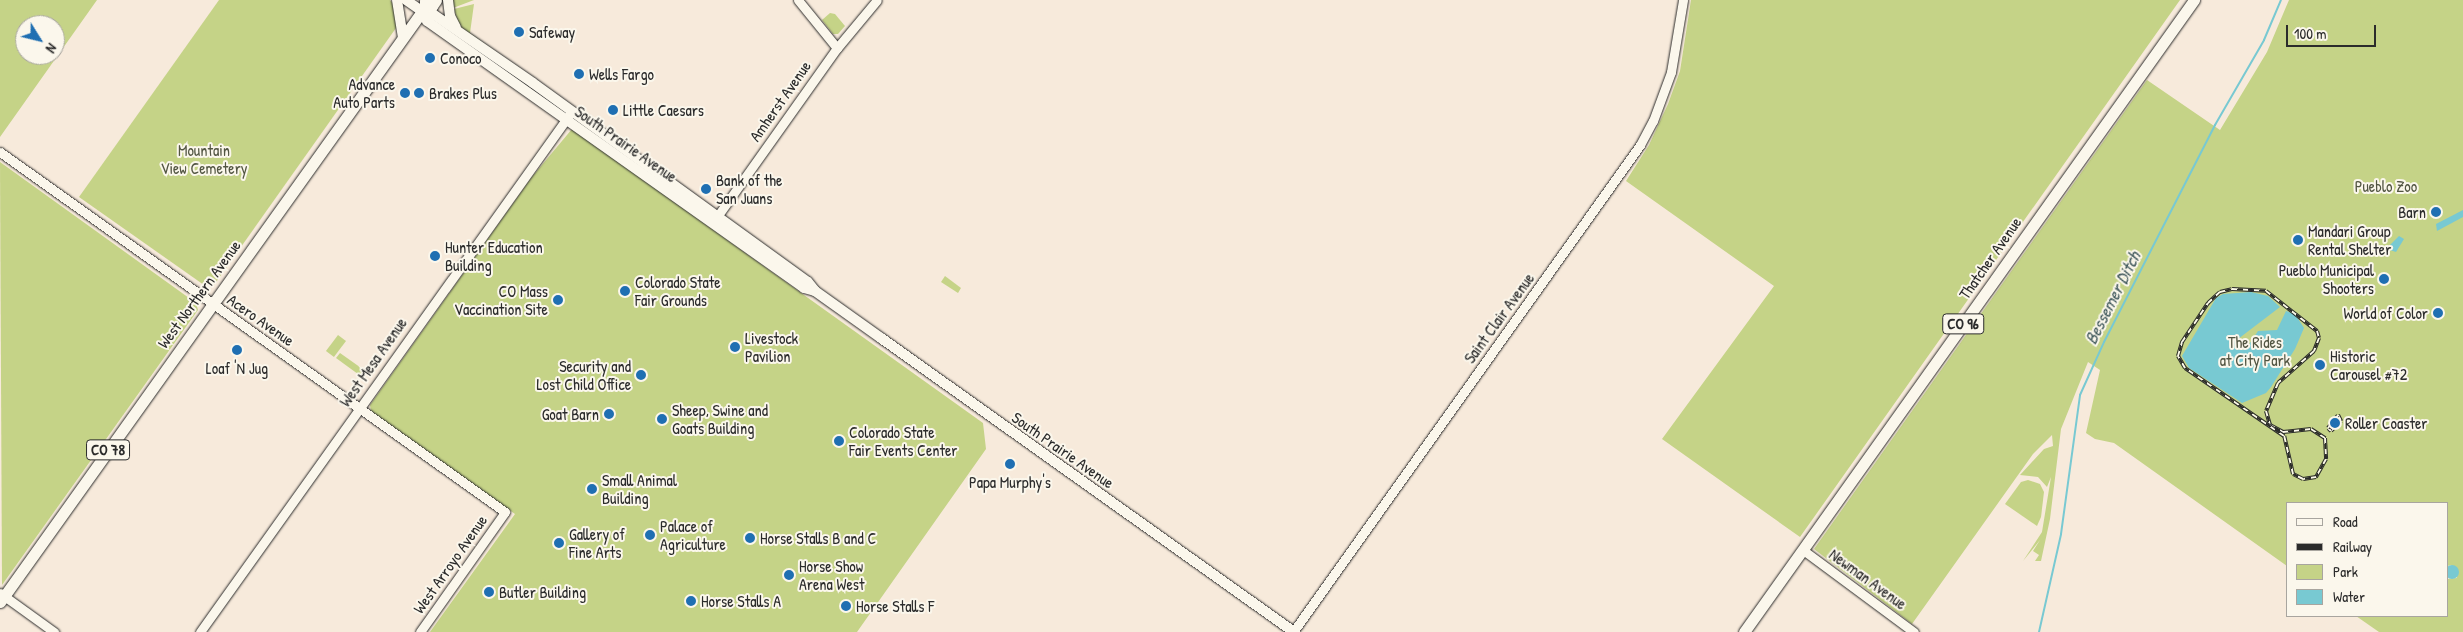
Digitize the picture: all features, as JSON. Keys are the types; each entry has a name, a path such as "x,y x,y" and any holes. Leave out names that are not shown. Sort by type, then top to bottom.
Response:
{"main road":[{"path":"397,0 403,36"},
{"name":"South Prairie Avenue","path":"406,0 425,8 569,115 715,219 804,288 815,292 1293,632"},
{"name":"West Northern Avenue","path":"1,597 403,36 425,8 432,6 436,0"},
{"path":"448,0 450,16 460,33"},
{"name":"Thatcher Avenue","path":"1744,632 2194,0"},
{"name":"South Prairie Avenue","path":"425,8 427,21 569,115"}],"street":[{"path":"798,0 837,48"},
{"name":"Amherst Avenue","path":"715,219 837,48 877,0"},
{"name":"Saint Clair Avenue","path":"1293,632 1640,146 1653,121 1671,72 1683,0"},
{"name":"West Mesa Avenue","path":"200,632 569,115"},
{"name":"Acero Avenue","path":"0,152 505,512"},
{"name":"West Arroyo Avenue","path":"420,632 505,512"},
{"name":"Newman Avenue","path":"1803,550 1914,632"},
{"path":"1,597 54,632"}],"green space":[{"path":"0,0 97,0 65,45 65,15 15,15 15,65 51,65 0,137"},
{"name":"Mountain View Cemetery","path":"219,0 390,0 397,8 398,17 396,28 214,285 204,285 79,197"},
{"path":"451,0 474,0 453,8"},
{"path":"1691,0 2180,0 1800,537 1662,439 1774,286 1626,181 1649,145 1668,104 1680,71"},
{"path":"2289,0 2463,0 2463,632 2379,632 2357,617 2448,617 2448,579 2457,578 2452,565 2448,566 2448,502 2286,502 2286,565 2114,443 2095,439 2086,433 2100,370 2088,362 2061,429 2050,519 2041,561 2035,561 2039,555 2033,551 2040,540 2023,561 2042,532 2051,477 2047,487 2038,477 2020,475 2044,449 2053,446 2052,435 2033,454 1912,624 1814,549 2147,80 2220,130 2267,52"},
{"path":"474,4 470,33 519,68 465,31 459,25 454,9"},
{"path":"830,13 835,14 845,26 838,34 833,34 822,20"},
{"name":"Colorado State Fair Grounds","path":"572,129 983,423 986,449 857,632 430,632 515,514 371,411 370,405 531,178"},
{"path":"0,162 196,303 198,310 2,585"},
{"path":"945,276 961,288 958,293 941,282"},
{"path":"338,335 346,341 334,357 326,351"},
{"path":"340,353 364,370 362,377 336,358"},
{"path":"2028,480 2040,484 2044,492 2041,517 2037,526 2005,504 2021,482"}],"water":[{"path":"2463,210 2463,217 2437,231 2436,224"},
{"path":"2399,236 2404,239 2396,252 2390,250 2389,246"},
{"path":"2251,292 2268,296 2280,307 2238,339 2235,343 2240,350 2246,349 2258,331 2277,330 2286,311 2295,314 2304,328 2295,349 2271,387 2266,393 2242,403 2189,368 2182,356 2216,298 2223,294"},
{"path":"2449,565 2455,565 2459,569 2459,575 2455,579 2448,578"}],"waterway":[{"name":"Bessemer Ditch","path":"2039,632 2061,534 2080,395 2104,342 2215,125 2264,40 2281,0"}],"railway":[{"path":"2232,289 2266,291 2317,331 2319,338 2314,351 2278,383 2266,411 2270,425 2283,432 2311,429 2325,438 2326,459 2316,477 2303,479 2293,474 2284,436 2185,368 2178,356 2182,342 2208,303 2220,292 2232,289"},
{"path":"2338,415 2341,421 2331,431 2328,428 2338,415"}],"place":[{"name":"Safeway","path":"519,32"},
{"name":"Conoco","path":"430,58"},
{"name":"Wells Fargo","path":"579,74"},
{"name":"Advance Auto Parts","path":"405,93"},
{"name":"Brakes Plus","path":"419,93"},
{"name":"Little Caesars","path":"613,110"},
{"name":"Bank of the San Juans","path":"706,189"},
{"name":"Barn","path":"2436,212"},
{"name":"Mandari Group Rental Shelter","path":"2298,240"},
{"name":"Hunter Education Building","path":"435,256"},
{"name":"Pueblo Municipal Shooters","path":"2384,279"},
{"name":"Colorado State Fair Grounds","path":"625,291"},
{"name":"CO Mass Vaccination Site","path":"558,300"},
{"name":"World of Color","path":"2438,313"},
{"name":"Livestock Pavilion","path":"735,347"},
{"name":"Loaf 'N Jug","path":"237,350"},
{"name":"Historic Carousel #72","path":"2320,365"},
{"name":"Security and Lost Child Office","path":"641,375"},
{"name":"Goat Barn","path":"609,414"},
{"name":"Sheep, Swine and Goats Building","path":"662,419"},
{"name":"Roller Coaster","path":"2335,423"},
{"name":"Colorado State Fair Events Center","path":"839,441"},
{"name":"Papa Murphy's","path":"1010,464"},
{"name":"Small Animal Building","path":"592,489"},
{"name":"Palace of Agriculture","path":"650,535"},
{"name":"Horse Stalls B and C","path":"750,538"},
{"name":"Gallery of Fine Arts","path":"559,543"},
{"name":"Horse Show Arena West","path":"789,575"},
{"name":"Butler Building","path":"489,592"},
{"name":"Horse Stalls A","path":"691,601"},
{"name":"Horse Stalls F","path":"846,606"}],"park label":[{"name":"Pueblo Zoo","path":"2386,186"},
{"name":"The Rides at City Park","path":"2255,351"}]}
